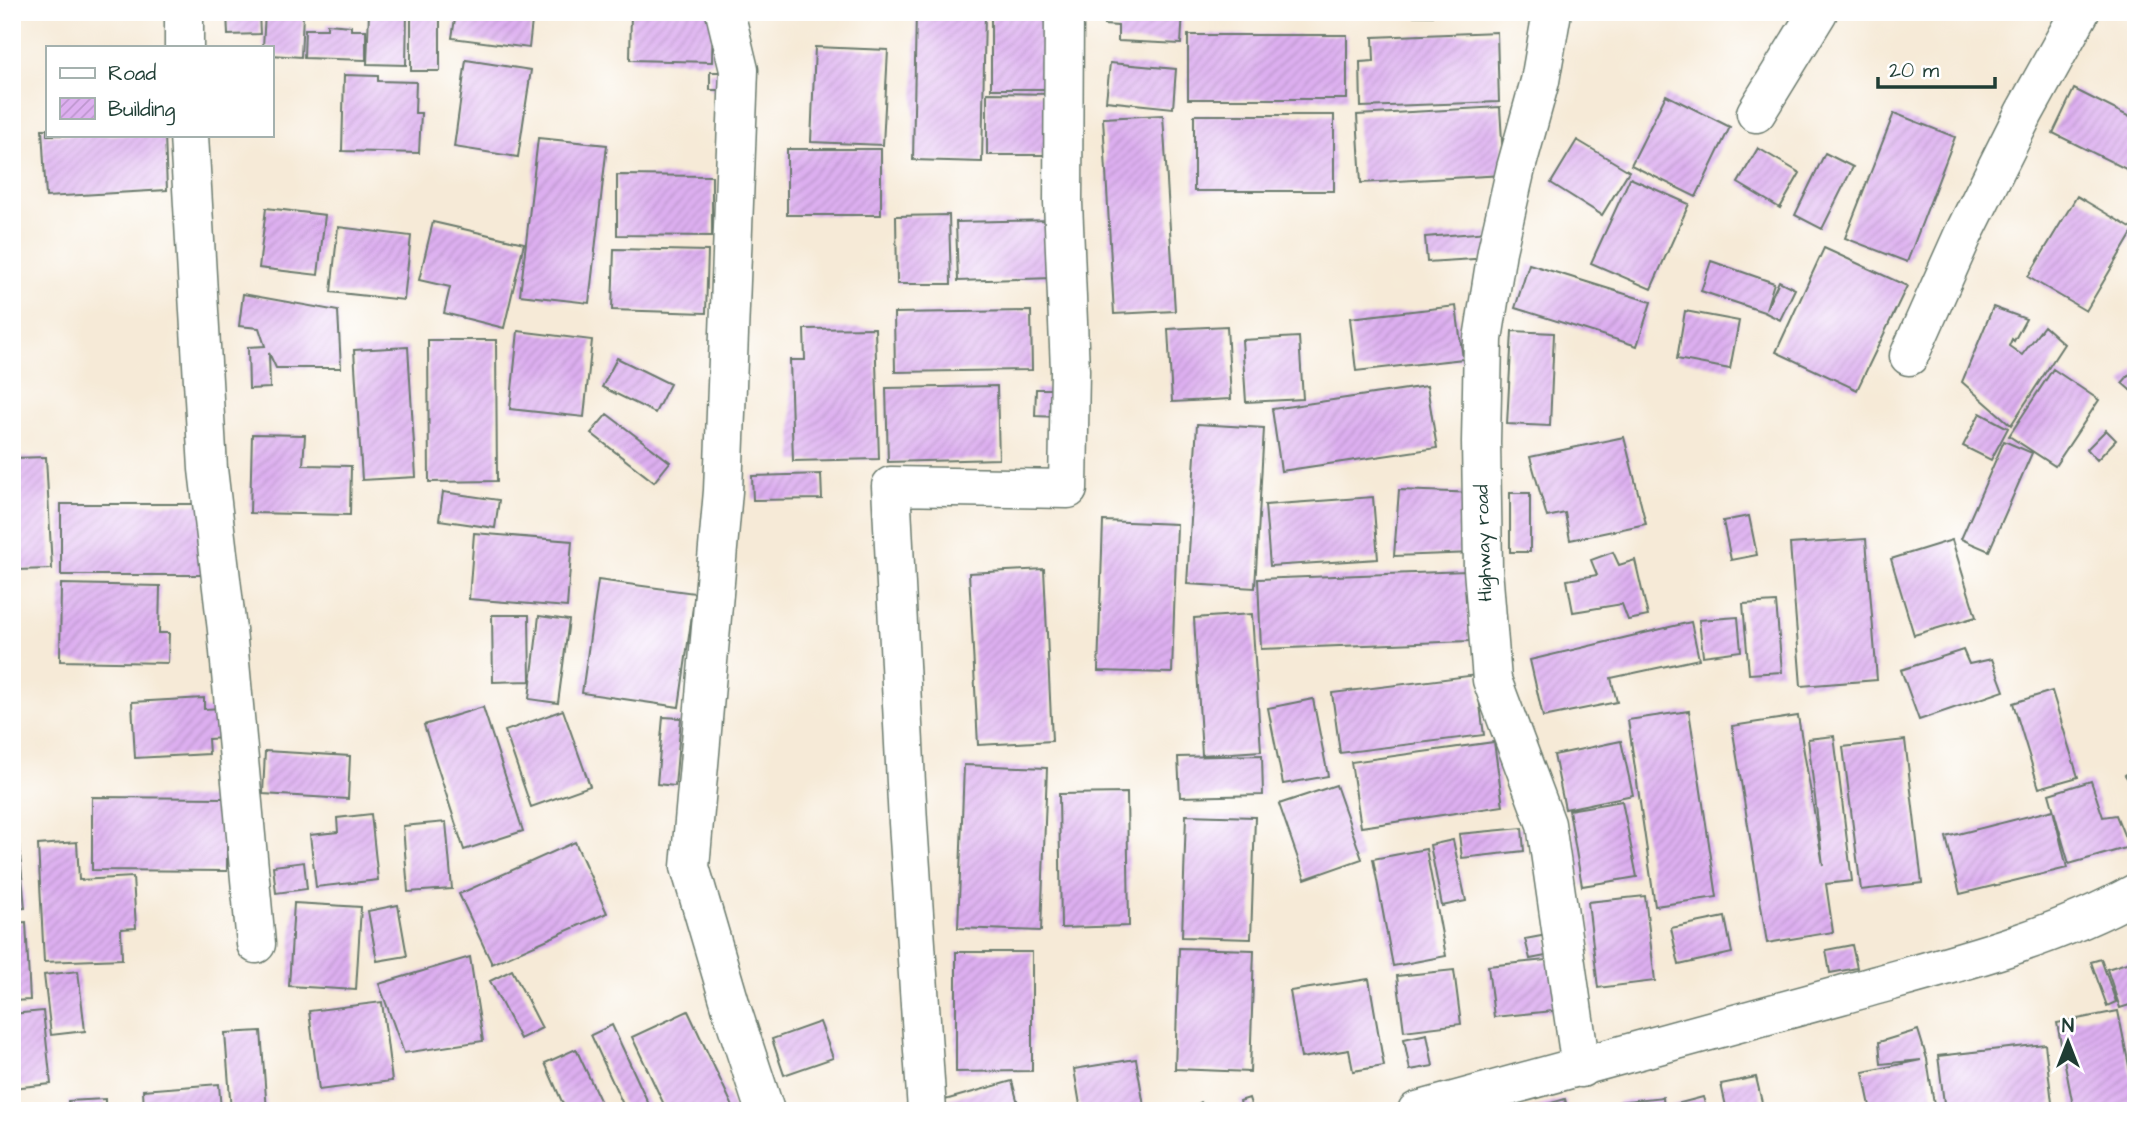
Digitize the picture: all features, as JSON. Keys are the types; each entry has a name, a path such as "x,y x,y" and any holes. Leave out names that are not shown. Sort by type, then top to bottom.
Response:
{"street":[{"path":"184,12 184,46"},
{"path":"724,12 739,70 723,491 690,867 765,1111"},
{"path":"927,1111 908,823 891,486 1068,489 1070,370 1063,202 1064,12"},
{"name":"Highway road","path":"1552,12 1539,81 1497,251 1483,339 1483,569 1492,680 1546,824 1581,1068"},
{"path":"1756,113 1818,12"},
{"path":"1909,356 2018,125 2080,12"},
{"path":"189,136 208,469 227,630 256,944"},
{"path":"1417,1111 1581,1068 1994,951 2106,909 2136,893"}],"building":[{"path":"227,12 259,12 260,34 228,35"},
{"path":"265,12 303,14 301,57 273,55 273,46 263,46"},
{"path":"369,12 407,12 406,65 367,64"},
{"path":"411,12 440,12 440,71 411,71"},
{"path":"456,12 533,12 529,48 452,38"},
{"path":"631,12 713,12 712,62 630,60"},
{"path":"916,12 985,12 982,162 913,160"},
{"path":"991,12 1060,12 1059,89 991,89"},
{"path":"1105,12 1183,12 1181,44 1118,41 1118,26 1104,25"},
{"path":"1371,12 1432,12 1432,16 1371,15"},
{"path":"327,24 351,26 351,30 366,30 366,60 304,58 305,29 327,29"},
{"path":"1497,32 1499,102 1361,107 1360,62 1374,61 1373,37"},
{"path":"1188,35 1347,35 1347,99 1188,99"},
{"path":"815,47 888,50 883,145 811,142"},
{"path":"466,60 531,70 518,157 454,147"},
{"path":"1110,63 1176,69 1173,108 1106,101"},
{"path":"710,72 729,72 729,90 710,90"},
{"path":"344,75 378,76 378,81 416,82 415,113 421,113 419,153 342,151"},
{"path":"2074,89 2136,120 2136,174 2053,133"},
{"path":"987,93 1052,94 1052,155 987,155"},
{"path":"1666,95 1730,127 1696,197 1631,165"},
{"path":"1500,107 1504,175 1361,183 1357,115"},
{"path":"1894,113 1955,137 1907,262 1845,238"},
{"path":"1163,115 1175,311 1114,314 1103,118"},
{"path":"1194,115 1334,115 1334,191 1194,191"},
{"path":"42,129 46,129 46,136 165,136 167,190 46,197"},
{"path":"538,138 607,145 589,303 520,295"},
{"path":"1577,140 1629,171 1602,215 1551,183"},
{"path":"1758,148 1800,173 1780,208 1738,183"},
{"path":"787,149 881,149 881,215 787,215"},
{"path":"1825,153 1853,167 1822,229 1795,215"},
{"path":"617,175 712,176 712,236 617,235"},
{"path":"1630,178 1689,204 1651,289 1591,263"},
{"path":"2077,196 2134,230 2086,311 2028,277"},
{"path":"266,208 325,215 318,275 259,268"},
{"path":"949,215 951,284 897,284 896,216"},
{"path":"1052,220 1053,278 958,281 956,222"},
{"path":"433,222 524,243 504,328 444,313 450,287 419,280"},
{"path":"338,227 411,236 404,300 331,292"},
{"path":"1488,232 1490,258 1427,262 1425,237"},
{"path":"1824,248 1907,286 1857,390 1776,352"},
{"path":"614,249 708,251 706,313 612,310"},
{"path":"1711,261 1774,283 1766,309 1779,281 1795,289 1780,320 1701,291"},
{"path":"1529,264 1651,302 1637,346 1515,308"},
{"path":"243,294 338,311 341,368 276,368 269,353 270,388 249,389 248,347 265,346 259,328 239,326"},
{"path":"1456,306 1463,359 1356,371 1350,318"},
{"path":"1993,307 2026,319 2009,346 2022,355 2044,326 2064,344 2011,425 1962,382"},
{"path":"1031,311 1032,370 895,372 894,313"},
{"path":"1685,311 1739,321 1730,369 1677,359"},
{"path":"1227,326 1231,399 1172,402 1168,329"},
{"path":"875,328 879,459 793,461 790,360 805,360 804,329"},
{"path":"518,331 592,340 584,417 510,409"},
{"path":"1512,331 1554,333 1550,426 1507,424"},
{"path":"1299,337 1303,399 1246,402 1242,340"},
{"path":"428,340 496,340 497,481 429,482"},
{"path":"408,347 416,477 362,480 354,350"},
{"path":"617,358 670,384 655,413 602,387"},
{"path":"2136,367 2136,395 2122,383"},
{"path":"2053,369 2099,400 2055,466 2009,436"},
{"path":"997,386 999,459 888,462 886,388"},
{"path":"1427,386 1437,448 1281,471 1272,409"},
{"path":"1036,389 1060,389 1059,417 1035,416"},
{"path":"1980,413 2008,428 1991,460 1963,446"},
{"path":"607,414 670,462 654,482 591,433"},
{"path":"1197,424 1264,428 1255,588 1187,584"},
{"path":"2106,430 2116,440 2097,460 2087,449"},
{"path":"252,434 305,435 303,465 351,466 350,515 250,513"},
{"path":"1624,437 1646,524 1570,540 1565,513 1547,517 1530,457"},
{"path":"2004,441 2032,453 1989,551 1961,539"},
{"path":"46,457 52,569 15,570 12,458"},
{"path":"821,474 822,499 753,500 752,476"},
{"path":"1399,490 1477,493 1474,553 1394,556"},
{"path":"443,492 499,500 495,528 439,520"},
{"path":"1510,493 1530,493 1530,552 1510,552"},
{"path":"1373,497 1378,559 1270,566 1265,505"},
{"path":"61,504 205,504 205,575 61,575"},
{"path":"1749,516 1757,555 1731,560 1723,521"},
{"path":"1103,521 1177,524 1172,673 1098,671"},
{"path":"474,533 572,541 567,607 469,599"},
{"path":"1866,539 1877,680 1801,686 1790,544"},
{"path":"1952,540 1976,617 1914,635 1891,559"},
{"path":"1613,552 1619,565 1635,560 1648,616 1628,620 1622,604 1573,612 1567,580 1597,575 1591,560"},
{"path":"1044,569 1052,741 978,745 969,573"},
{"path":"1466,571 1469,641 1261,649 1258,579"},
{"path":"598,580 695,593 679,707 582,693"},
{"path":"61,584 160,586 159,633 169,633 168,663 60,661"},
{"path":"1776,602 1782,672 1749,674 1743,604"},
{"path":"1252,614 1261,751 1202,755 1194,618"},
{"path":"492,615 529,615 530,681 493,682"},
{"path":"539,616 569,620 558,703 529,699"},
{"path":"1738,617 1741,651 1703,656 1699,620"},
{"path":"1691,622 1699,659 1611,678 1617,702 1543,717 1530,660"},
{"path":"1963,650 1969,664 1992,659 2004,691 1919,720 1901,670"},
{"path":"1476,675 1484,735 1340,753 1332,693"},
{"path":"2052,691 2078,777 2039,788 2013,703"},
{"path":"204,698 204,709 222,708 224,738 208,739 209,754 135,758 132,702"},
{"path":"1313,699 1328,776 1283,784 1268,708"},
{"path":"483,707 523,831 464,850 424,725"},
{"path":"563,710 590,786 531,807 505,731"},
{"path":"1689,711 1717,897 1655,906 1628,720"},
{"path":"1798,716 1823,865 1808,739 1834,736 1852,881 1826,884 1833,932 1767,943 1732,726"},
{"path":"663,717 681,718 675,786 657,784"},
{"path":"1905,740 1922,883 1861,890 1843,747"},
{"path":"1621,741 1633,795 1565,809 1554,755"},
{"path":"1494,742 1503,806 1361,827 1351,762"},
{"path":"265,751 350,756 348,799 263,794"},
{"path":"1262,755 1263,795 1180,797 1178,757"},
{"path":"964,765 1047,768 1041,931 958,928"},
{"path":"2136,767 2136,791 2125,775"},
{"path":"2091,781 2103,817 2116,815 2129,847 2069,864 2049,794"},
{"path":"1336,785 1362,859 1305,879 1279,804"},
{"path":"1127,793 1129,926 1061,928 1059,794"},
{"path":"92,797 227,798 227,871 92,870"},
{"path":"1622,801 1637,877 1582,886 1569,810"},
{"path":"2053,810 2067,868 1960,894 1946,837"},
{"path":"371,814 378,880 316,887 310,835 338,832 337,818"},
{"path":"1186,815 1255,817 1251,939 1182,937"},
{"path":"446,822 452,889 408,892 403,826"},
{"path":"1522,828 1524,851 1462,858 1459,834"},
{"path":"1453,840 1466,901 1442,906 1430,845"},
{"path":"77,842 79,880 133,877 136,928 121,929 122,959 44,962 38,845"},
{"path":"575,842 607,913 492,964 459,894"},
{"path":"12,844 19,844 25,908 12,909"},
{"path":"1426,849 1446,956 1393,966 1373,859"},
{"path":"304,862 307,889 276,893 273,866"},
{"path":"1645,896 1655,981 1598,988 1588,902"},
{"path":"294,903 361,907 356,990 289,986"},
{"path":"398,905 407,956 377,961 368,911"},
{"path":"1725,917 1732,953 1679,965 1671,928"},
{"path":"26,922 30,1000 12,1001 12,923"},
{"path":"1547,935 1551,955 1530,959 1525,939"},
{"path":"1852,945 1857,968 1830,973 1826,950"},
{"path":"1179,948 1254,950 1250,1072 1175,1069"},
{"path":"956,952 1032,952 1032,1071 956,1072"},
{"path":"470,957 483,1041 404,1053 379,984"},
{"path":"1556,959 1562,1010 1494,1017 1488,966"},
{"path":"2101,959 2116,1002 2107,1006 2091,962"},
{"path":"2136,960 2136,1003 2120,1008 2107,969"},
{"path":"512,970 542,1028 520,1039 490,981"},
{"path":"1454,970 1461,1024 1404,1031 1397,976"},
{"path":"78,971 85,1031 51,1035 44,975"},
{"path":"1369,979 1384,1066 1353,1071 1349,1050 1301,1058 1290,991"},
{"path":"382,1002 392,1081 319,1090 309,1011"},
{"path":"43,1011 51,1084 12,1088 12,1014"},
{"path":"688,1011 735,1111 667,1111 632,1037"},
{"path":"2118,1011 2136,1111 2074,1111 2057,1023"},
{"path":"2136,1012 2136,1028 2135,1029 2131,1013"},
{"path":"820,1022 833,1058 784,1075 772,1039"},
{"path":"612,1025 652,1111 626,1111 591,1035"},
{"path":"1918,1030 1927,1059 1935,1111 1871,1111 1863,1072 1921,1060 1881,1064 1879,1042"},
{"path":"261,1031 267,1111 231,1111 225,1033"},
{"path":"1427,1034 1433,1066 1410,1070 1404,1039"},
{"path":"2045,1044 2053,1111 1945,1111 1938,1056"},
{"path":"576,1049 605,1111 566,1111 545,1063"},
{"path":"1136,1059 1144,1106 1114,1111 1081,1111 1074,1069"},
{"path":"1756,1077 1764,1111 1727,1111 1721,1084"},
{"path":"1012,1081 1020,1111 941,1111 938,1102"},
{"path":"219,1084 221,1111 144,1111 143,1090"},
{"path":"1663,1097 1664,1111 1619,1111 1618,1102"},
{"path":"1703,1097 1707,1111 1670,1111 1669,1106"},
{"path":"1249,1098 1253,1111 1242,1111 1240,1101"},
{"path":"105,1099 105,1111 68,1111 68,1101"},
{"path":"1565,1099 1568,1111 1527,1111 1527,1110"},
{"path":"1201,1102 1207,1111 1186,1111"}]}
